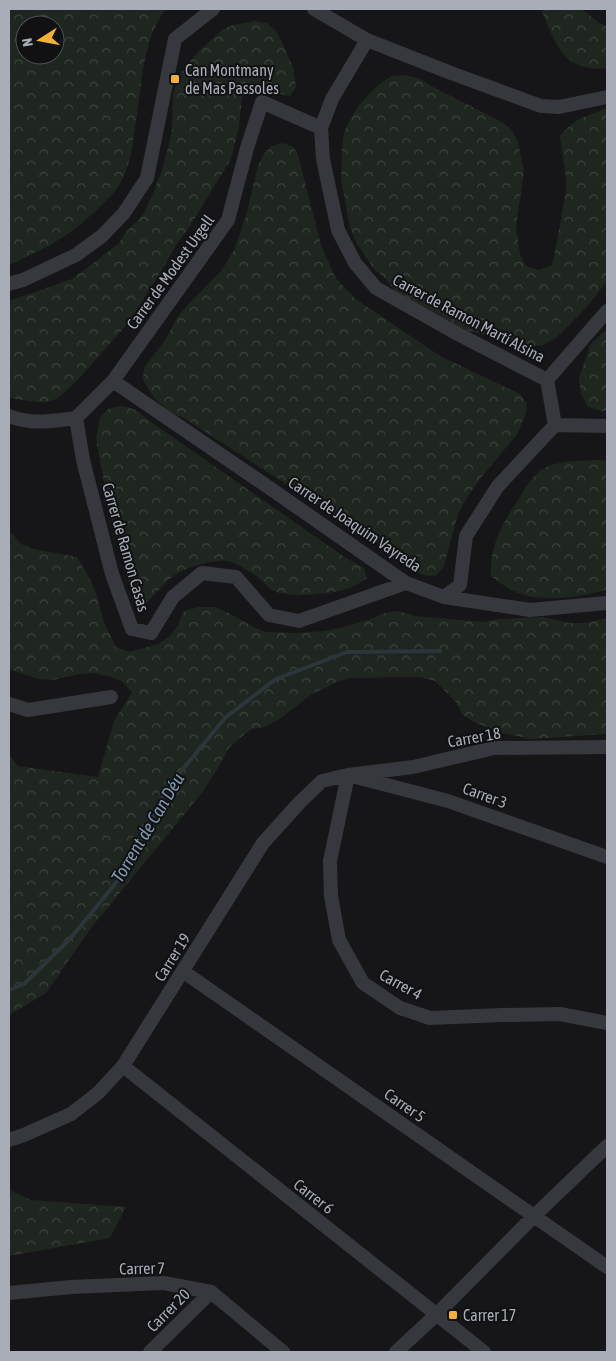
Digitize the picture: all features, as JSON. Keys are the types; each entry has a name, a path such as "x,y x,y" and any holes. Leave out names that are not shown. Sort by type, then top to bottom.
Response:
{"street":[{"path":"9,284 23,280 76,255 102,236 124,213 147,178 175,39 213,9"},
{"path":"314,9 367,40 541,106 559,107 607,96"},
{"name":"Carrer de Ramon Martí Alsina","path":"367,40 332,99 321,128 323,159 338,230 355,263 376,288 454,332 547,380"},
{"name":"Carrer de Modest Urgell","path":"76,418 113,381 228,220 247,148 262,102 321,128"},
{"path":"555,425 547,380 607,311"},
{"name":"Carrer de Joaquim Vayreda","path":"113,381 406,583 444,597 530,610 607,603"},
{"path":"9,416 17,420 46,423 76,418"},
{"name":"Carrer de Ramon Casas","path":"76,418 83,460 112,574 132,630 150,633 173,597 202,573 236,576 270,615 299,621 406,583"},
{"path":"444,597 460,586 466,536 498,486 555,425 607,426"},
{"path":"9,704 28,710 111,697"},
{"name":"Carrer 18","path":"348,775 413,767 494,748 607,747"},
{"name":"Carrer 3","path":"348,775 448,800 607,857"},
{"name":"Carrer 19","path":"9,1140 70,1114 98,1093 123,1066 184,972 263,843 322,781 348,775"},
{"name":"Carrer 4","path":"348,775 330,861 331,896 339,940 363,983 400,1008 430,1018 560,1014 607,1023"},
{"name":"Carrer 5","path":"184,972 607,1267"},
{"name":"Carrer 6","path":"123,1066 484,1352"},
{"path":"396,1352 607,1146"},
{"name":"Carrer 7","path":"9,1293 164,1283 211,1292 283,1352"},
{"name":"Carrer 20","path":"150,1352 211,1292"}],"green space":[{"path":"9,9 166,9 155,26 146,54 132,148 128,165 120,184 103,204 67,234 48,246 9,265"},
{"path":"541,9 582,9 607,27 607,68 580,66 570,60 556,44"},
{"path":"255,21 267,23 276,31 293,67 296,87 290,96 260,88 254,89 242,97 239,127 231,159 129,322 82,375 56,399 36,402 9,398 9,301 72,279 119,243 125,233 143,215 161,173 172,129 173,95 180,74 197,53 223,29"},
{"path":"405,75 420,79 500,121 511,129 518,142 524,172 516,226 520,254 526,266 539,270 552,265 566,192 560,136 576,121 607,108 607,281 586,308 556,338 543,345 528,347 429,320 396,292 385,278 374,269 357,244 350,228 341,180 344,132 359,105 379,84 392,76"},
{"path":"283,143 293,147 298,155 321,245 335,277 343,286 357,300 440,356 520,394 527,403 526,413 518,433 480,479 458,514 444,566 437,575 431,576 418,573 403,560 184,418 171,413 154,398 143,380 144,368 165,340 177,318 221,271 228,260 235,248 246,216 258,165 264,154 272,146"},
{"path":"607,329 607,411 601,411 588,407 581,394 579,378 590,345"},
{"path":"119,406 137,411 346,558 364,568 367,578 352,587 339,591 309,595 279,593 235,563 217,561 197,565 180,572 170,578 146,603 136,601 131,592 110,514 96,439 100,417 108,409"},
{"path":"607,461 607,589 575,597 550,598 528,596 514,591 491,576 493,553 499,532 535,475 554,464"},
{"path":"9,530 21,544 34,549 77,557 91,581 104,622 116,647 129,652 158,644 170,636 178,625 184,611 199,607 215,607 266,632 296,633 340,628 384,613 398,611 415,616 484,622 498,619 542,617 569,623 585,623 607,618 607,734 531,739 502,733 476,723 463,715 455,701 435,681 420,677 350,678 337,682 312,694 278,720 264,727 252,729 229,748 201,794 91,928 46,993 9,1015 9,754 18,766 98,777 114,721 132,692 122,681 93,673 52,680 38,679 9,669"},
{"path":"9,1190 31,1200 126,1207 110,1238 9,1256"}],"waterway":[{"name":"Torrent de Can Déu","path":"9,990 24,984 69,940 120,878 169,786 225,718 276,679 347,652 440,651"}],"place":[{"name":"Can Montmany de Mas Passoles","path":"175,79"},
{"name":"Carrer 17","path":"453,1315"}]}
